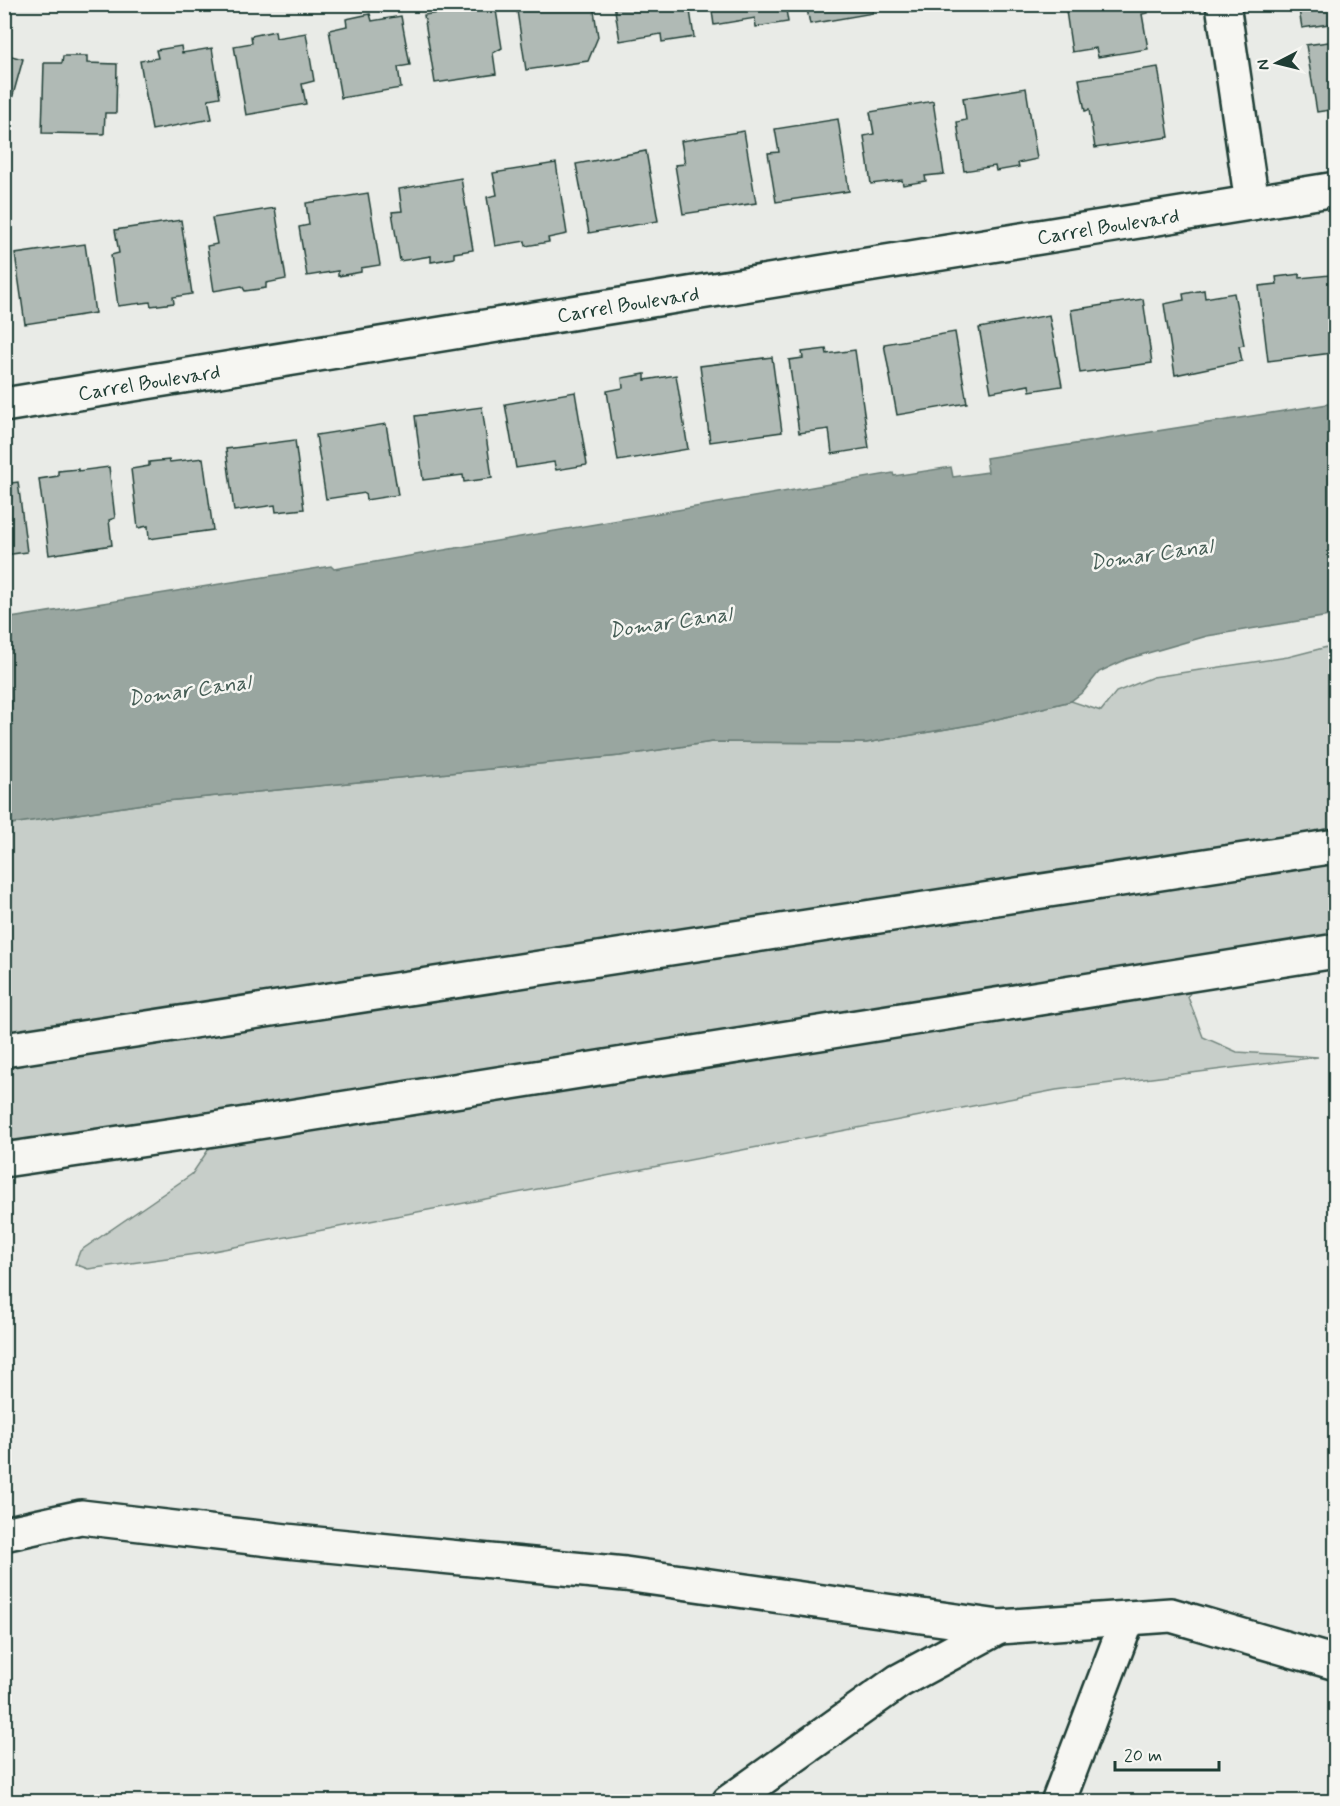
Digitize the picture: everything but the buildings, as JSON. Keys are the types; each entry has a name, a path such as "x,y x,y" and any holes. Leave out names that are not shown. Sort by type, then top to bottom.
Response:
{"street":[{"path":"1223,4 1252,203"},
{"name":"Carrel Boulevard","path":"4,405 1335,189"},
{"path":"4,1050 1335,846"},
{"path":"4,1160 220,1128 1335,951"},
{"path":"4,1534 81,1516 286,1541 625,1574 999,1628 1171,1615 1335,1663"},
{"path":"1058,1802 1128,1618"},
{"path":"729,1802 899,1681 999,1628"}],"shaded area":[{"path":"1335,645 1335,943 1195,981 1188,997 1203,1037 1237,1052 1318,1057 1056,1090 203,1253 88,1269 75,1264 80,1251 192,1174 233,1113 5,1150 5,825 156,802 620,756 712,742 866,743 981,723 1071,701 1101,711 1116,692 1153,677 1288,657"}],"water":[{"name":"Domar Canal","path":"1335,403 1335,615 1207,636 1127,659 1099,672 1084,691 1071,701 981,723 866,743 712,742 620,756 156,802 5,825 5,619 331,566 334,569 893,473 894,476 951,467 953,477 988,472 986,458"}]}
